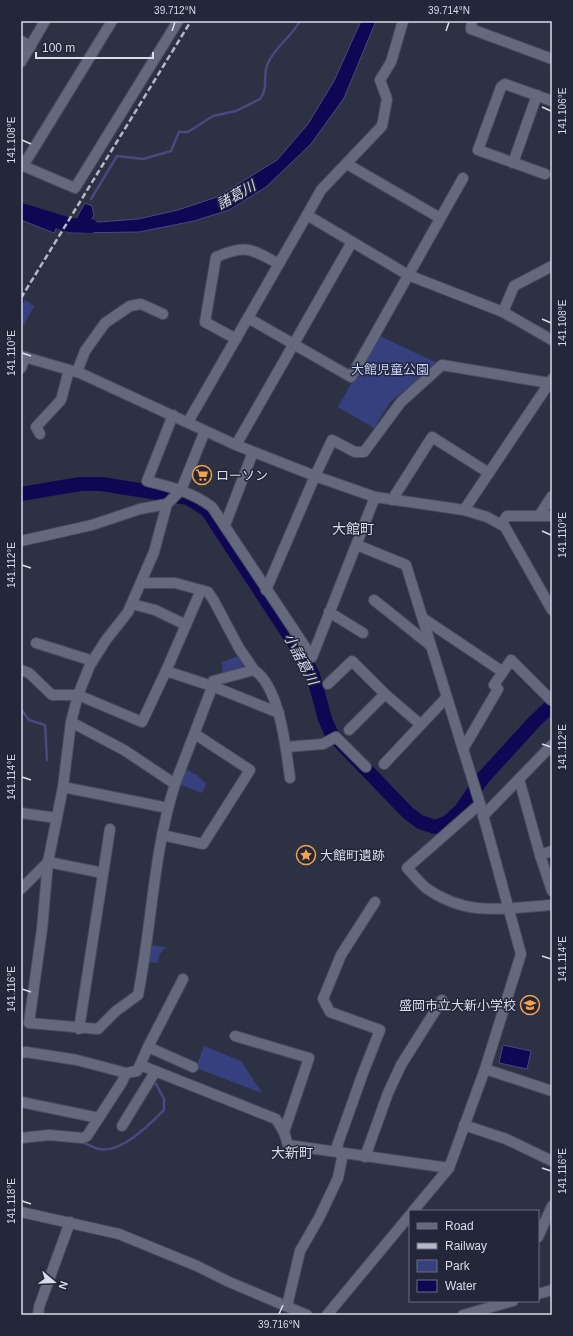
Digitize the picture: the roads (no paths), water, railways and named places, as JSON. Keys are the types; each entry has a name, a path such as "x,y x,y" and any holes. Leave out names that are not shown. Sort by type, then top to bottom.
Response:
{"street":[{"path":"21,62 46,21"},
{"path":"112,21 22,166 75,188 178,21"},
{"path":"188,422 321,190 382,126 387,99 380,80 391,62 403,21"},
{"path":"472,21 471,29 552,59"},
{"path":"21,41 31,46"},
{"path":"545,174 478,150 501,87 505,84 552,101"},
{"path":"512,163 537,95"},
{"path":"347,164 440,218"},
{"path":"248,318 351,377 463,178"},
{"path":"307,215 408,275 503,312 552,340"},
{"path":"236,445 352,242"},
{"path":"236,339 205,322 216,257 234,250 251,249 279,264"},
{"path":"503,312 514,286 552,266"},
{"path":"40,434 36,427 61,400 73,371 105,323 130,306 141,304 163,314"},
{"path":"21,368 23,356 73,371 173,415 236,445 315,476 375,497 464,510 487,517 505,527 533,574 552,610"},
{"path":"266,590 332,440 355,452 364,452 401,402 442,365 550,381 464,510"},
{"path":"173,415 147,481 198,496 212,506 266,590 312,657 329,612 358,545 375,497"},
{"path":"205,431 181,490 167,504 154,552 132,604 128,612 106,640 93,661 78,694 71,722 63,787 48,862 42,929 29,1023 79,1029 98,1029 116,1011 138,995 162,835 175,784 195,734 213,681 254,670"},
{"path":"392,500 432,437 489,473"},
{"path":"225,525 253,452"},
{"path":"539,516 552,496"},
{"path":"21,541 92,525 140,509 167,504"},
{"path":"501,524 507,516 552,516"},
{"path":"358,545 406,565 424,619 446,698 480,804 521,954 485,1069 448,1168 414,1210"},
{"path":"141,583 175,583 208,592 214,600 239,648 254,670 263,676 279,713 286,747 290,778"},
{"path":"21,670 29,673 52,695 78,694 142,722 201,590"},
{"path":"374,600 430,644"},
{"path":"132,604 155,610 186,625"},
{"path":"329,612 363,633"},
{"path":"424,619 503,672"},
{"path":"36,643 93,661"},
{"path":"328,684 352,660 385,694 420,724"},
{"path":"463,749 498,689 494,685 511,660 551,700"},
{"path":"166,671 212,686 279,713"},
{"path":"349,730 385,694"},
{"path":"384,764 446,698"},
{"path":"71,722 124,750 175,784"},
{"path":"162,835 203,844 250,770 195,734"},
{"path":"286,747 323,744 336,737 366,767"},
{"path":"483,816 552,745"},
{"path":"519,779 540,855 552,891"},
{"path":"63,787 168,808"},
{"path":"480,804 407,868 426,887 447,900 473,909 497,909 552,905"},
{"path":"21,813 57,818"},
{"path":"79,1029 110,829"},
{"path":"540,855 552,851"},
{"path":"48,862 103,873"},
{"path":"21,889 48,862"},
{"path":"287,1306 300,1251 319,1218 338,1178 342,1158 337,1146 380,1030 330,1012 323,999 341,955 375,902"},
{"path":"21,1053 26,1052 77,1060 126,1073 137,1071 183,980"},
{"path":"365,1157 388,1093 401,1065 442,1000"},
{"path":"235,1036 309,1058 284,1132"},
{"path":"148,1047 193,1067"},
{"path":"140,1066 276,1119 284,1132 288,1145 448,1168"},
{"path":"485,1069 552,1091"},
{"path":"122,1126 155,1072"},
{"path":"21,1138 49,1135 82,1138 87,1136 122,1082 126,1073"},
{"path":"21,1102 99,1118"},
{"path":"464,1125 506,1139 552,1161"},
{"path":"539,1234 552,1206"},
{"path":"21,1212 119,1234 197,1266 227,1281 307,1315"},
{"path":"327,1315 409,1216"},
{"path":"38,1315 39,1307 70,1222"},
{"path":"539,1294 552,1290"},
{"path":"463,1315 507,1302"}],"water":[{"path":"361,21 376,21 344,98 311,144 266,187 229,210 194,221 139,232 68,233 85,203 92,206 94,215 91,221 99,222 138,219 178,210 217,197 277,160 308,124 334,81"},
{"path":"21,206 61,219 54,233 21,220"},
{"path":"503,1045 531,1051 527,1069 499,1063"}],"waterway":[{"path":"91,199 117,156 143,159 171,151 179,132 188,132 213,116 236,111 260,99 263,95 265,86 266,67 271,57 293,32 300,21"},
{"name":"諸葛川","path":"21,210 70,225 91,226"},
{"name":"小諸葛川","path":"21,494 80,484 102,484 188,498 207,510 302,655 313,675 325,719 331,733 408,813 420,822 435,827 448,822 461,810 482,779 534,722 552,705"},
{"path":"21,709 29,720 45,725 47,760"},
{"path":"82,1142 99,1149 108,1149 126,1143 143,1130 164,1110 164,1099 156,1084"}],"railway":[{"path":"21,298 191,21"}],"place":[{"name":"ローソン","path":"202,475"},
{"name":"大館町遺跡","path":"306,855"},
{"name":"盛岡市立大新小学校","path":"530,1005"}],"district":[{"name":"大館町","path":"353,529"},
{"name":"大新町","path":"292,1153"}],"park label":[{"name":"大館児童公園","path":"390,369"}]}
